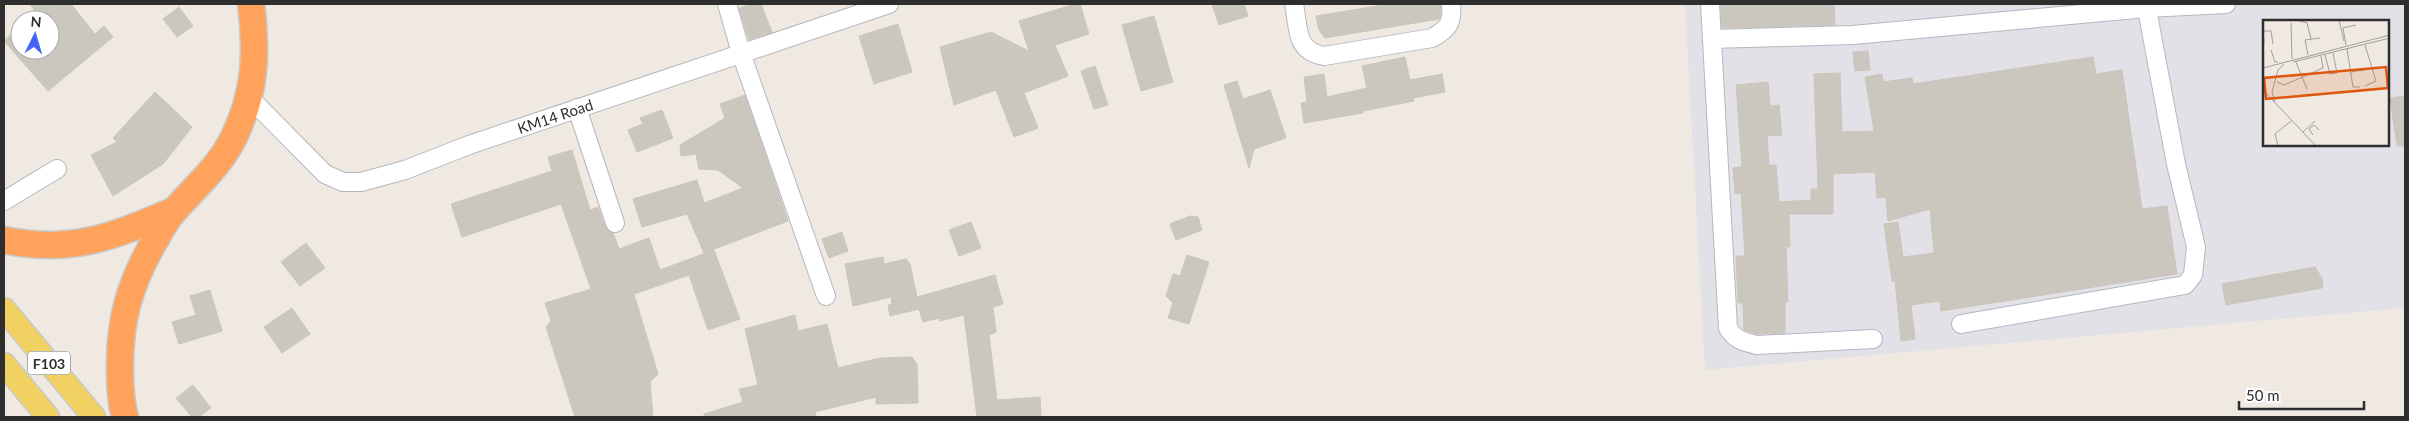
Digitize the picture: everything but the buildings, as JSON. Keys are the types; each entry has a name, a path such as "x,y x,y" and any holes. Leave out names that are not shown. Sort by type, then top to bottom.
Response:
{"highway":[{"path":"125,417 120,383 123,321 130,291 142,264 173,211 219,161 234,137 250,97 256,42 251,4"},
{"path":"4,240 33,246 66,246 112,234 173,211"}],"main road":[{"name":"F103","path":"4,309 94,417"},
{"name":"F103","path":"4,364 48,417"}],"street":[{"path":"727,4 742,53 826,296"},
{"name":"KM14 Road","path":"250,97 325,174 343,182 362,182 405,170 469,145 889,4"},
{"path":"1294,4 1302,44 1310,54 1324,56 1432,38 1446,30 1452,14 1452,4"},
{"path":"1710,4 1728,328 1732,335 1740,341 1757,345 1874,339"},
{"path":"1712,39 1853,35 2146,6 2226,4"},
{"path":"1961,324 2185,286 2190,281 2196,262 2196,246 2176,164 2146,6"},
{"path":"577,108 615,223"},
{"path":"4,201 58,169"}],"shaded area":[{"path":"1685,4 2405,4 2405,308 1705,370"}]}
